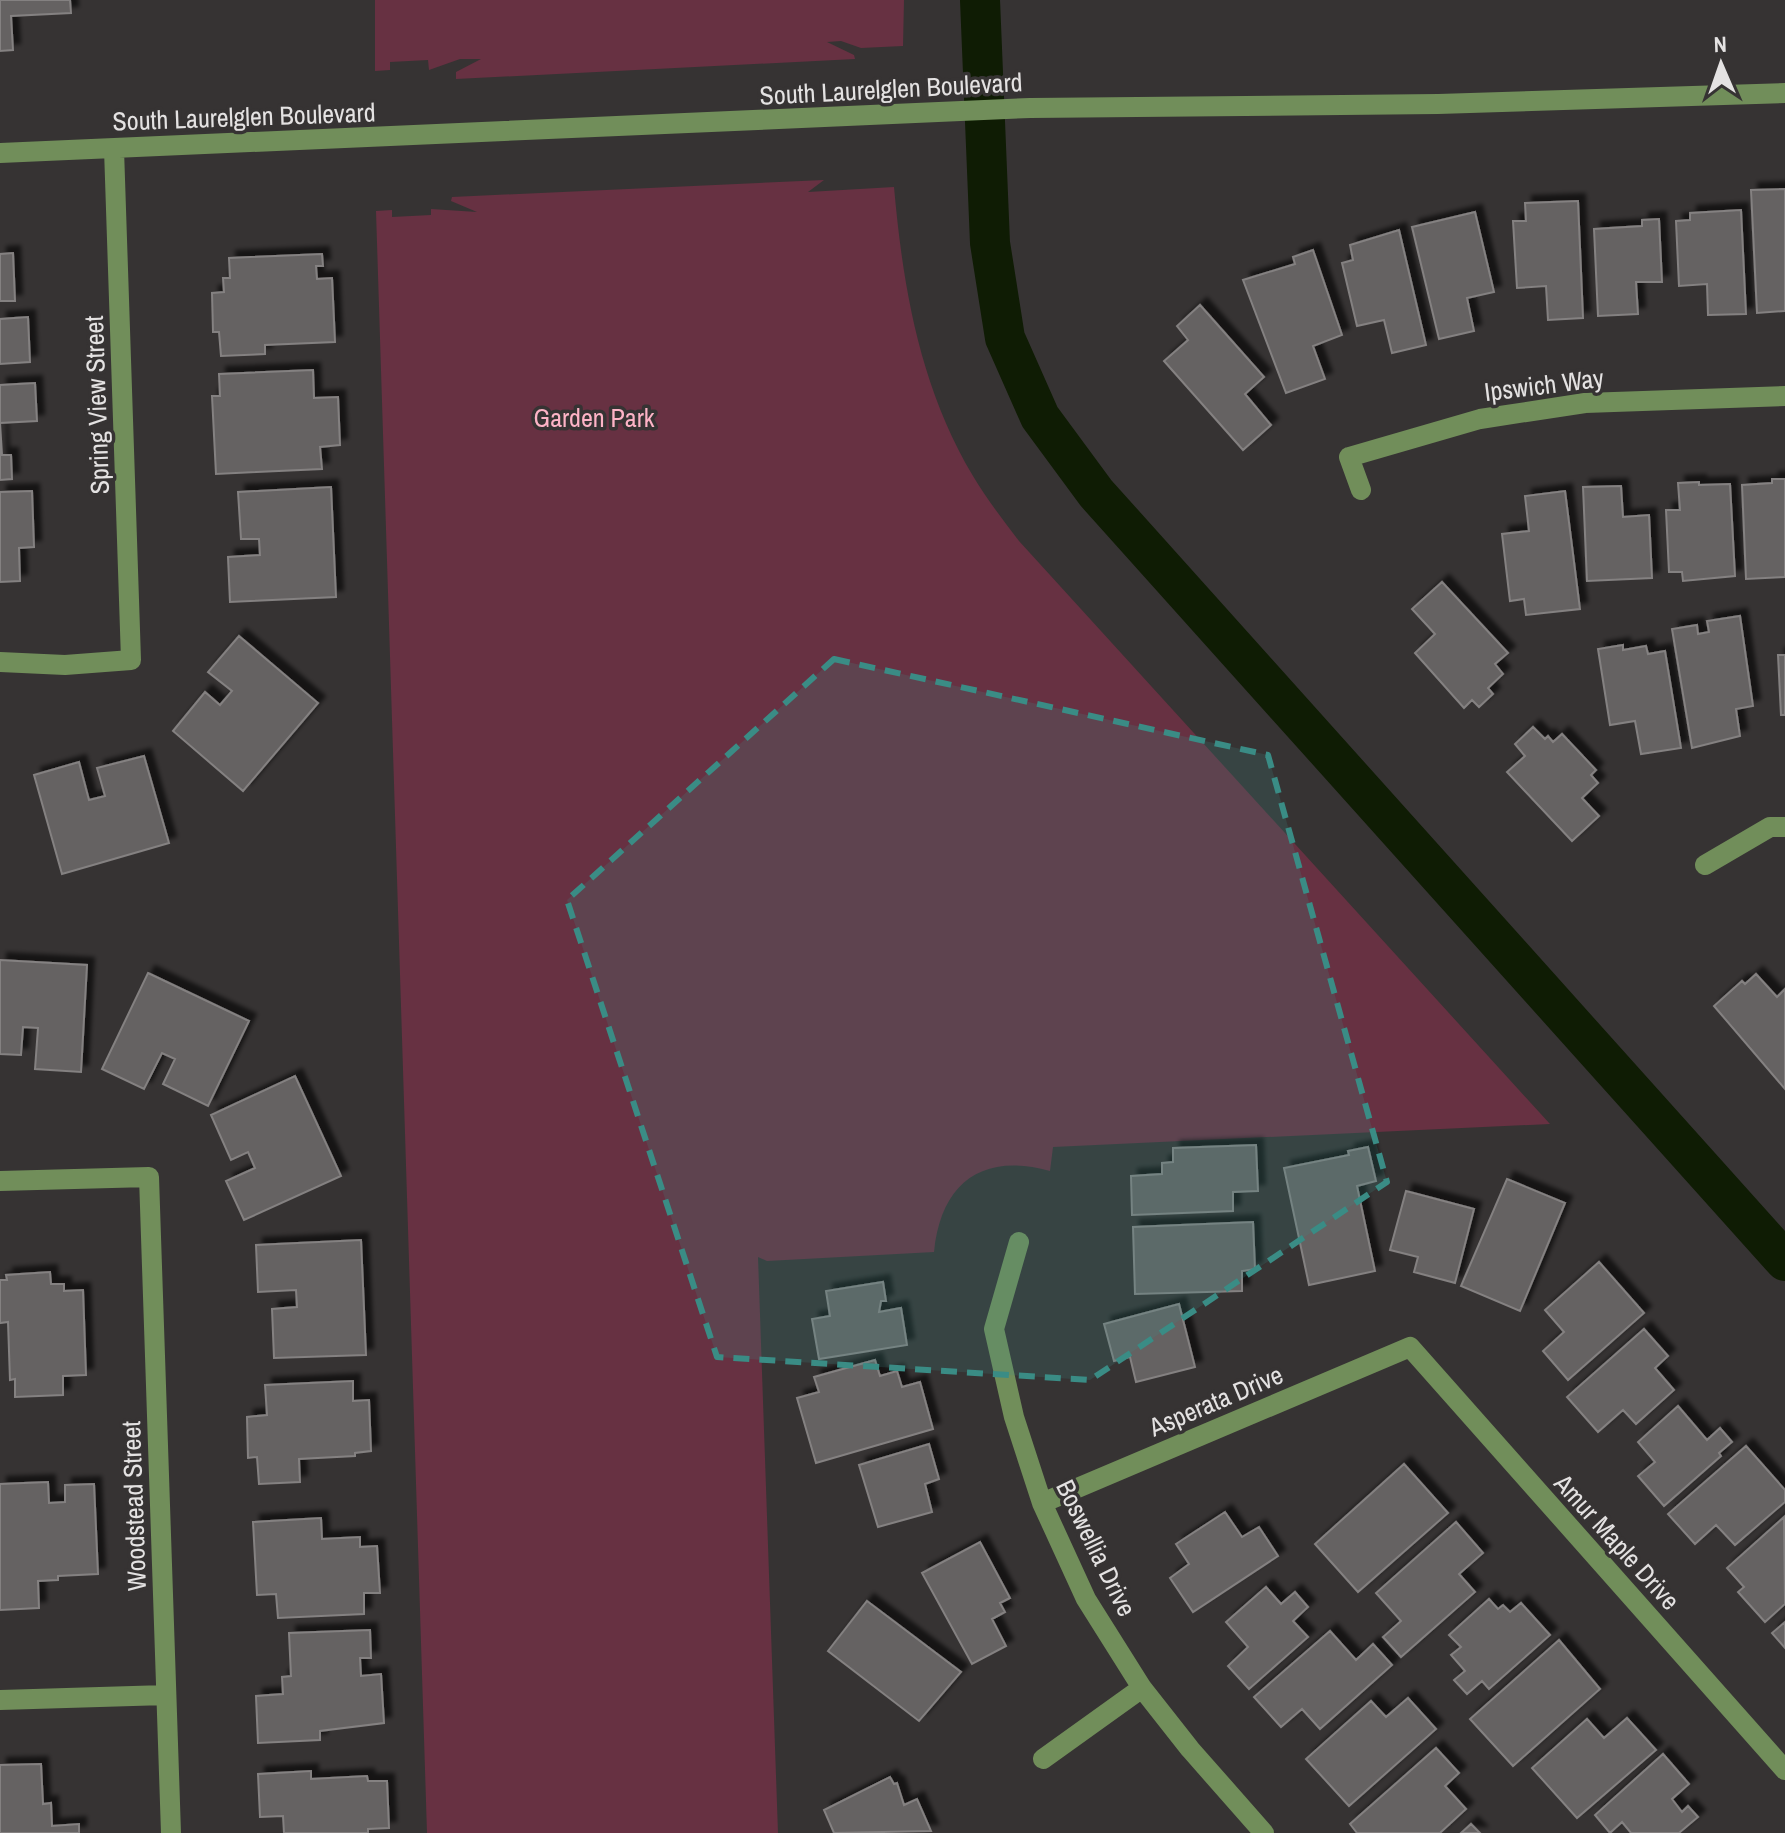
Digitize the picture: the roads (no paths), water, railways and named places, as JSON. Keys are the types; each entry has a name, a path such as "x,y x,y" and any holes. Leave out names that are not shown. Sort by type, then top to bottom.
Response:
{"street":[{"name":"South Laurelglen Boulevard","path":"0,153 1030,108 1438,104 1785,93"},
{"name":"Spring View Street","path":"0,662 65,665 131,660 114,149"},
{"name":"Ipswich Way","path":"1361,490 1349,457 1480,419 1585,403 1785,396"},
{"path":"1705,865 1770,827 1785,827"},
{"name":"Woodstead Street","path":"0,1181 149,1177 171,1833"},
{"name":"Boswellia Drive","path":"1019,1242 994,1329 1014,1417 1042,1503 1086,1599 1142,1688 1190,1749 1264,1833"},
{"name":"Asperata Drive","path":"1042,1503 1410,1347"},
{"name":"Amur Maple Drive","path":"1410,1347 1785,1770"},
{"path":"1043,1759 1142,1688"},
{"path":"0,1700 166,1695"}],"waterway":[{"path":"980,0 990,243 1005,338 1040,417 1096,493 1785,1261"}],"park label":[{"name":"Garden Park","path":"594,418"}]}
